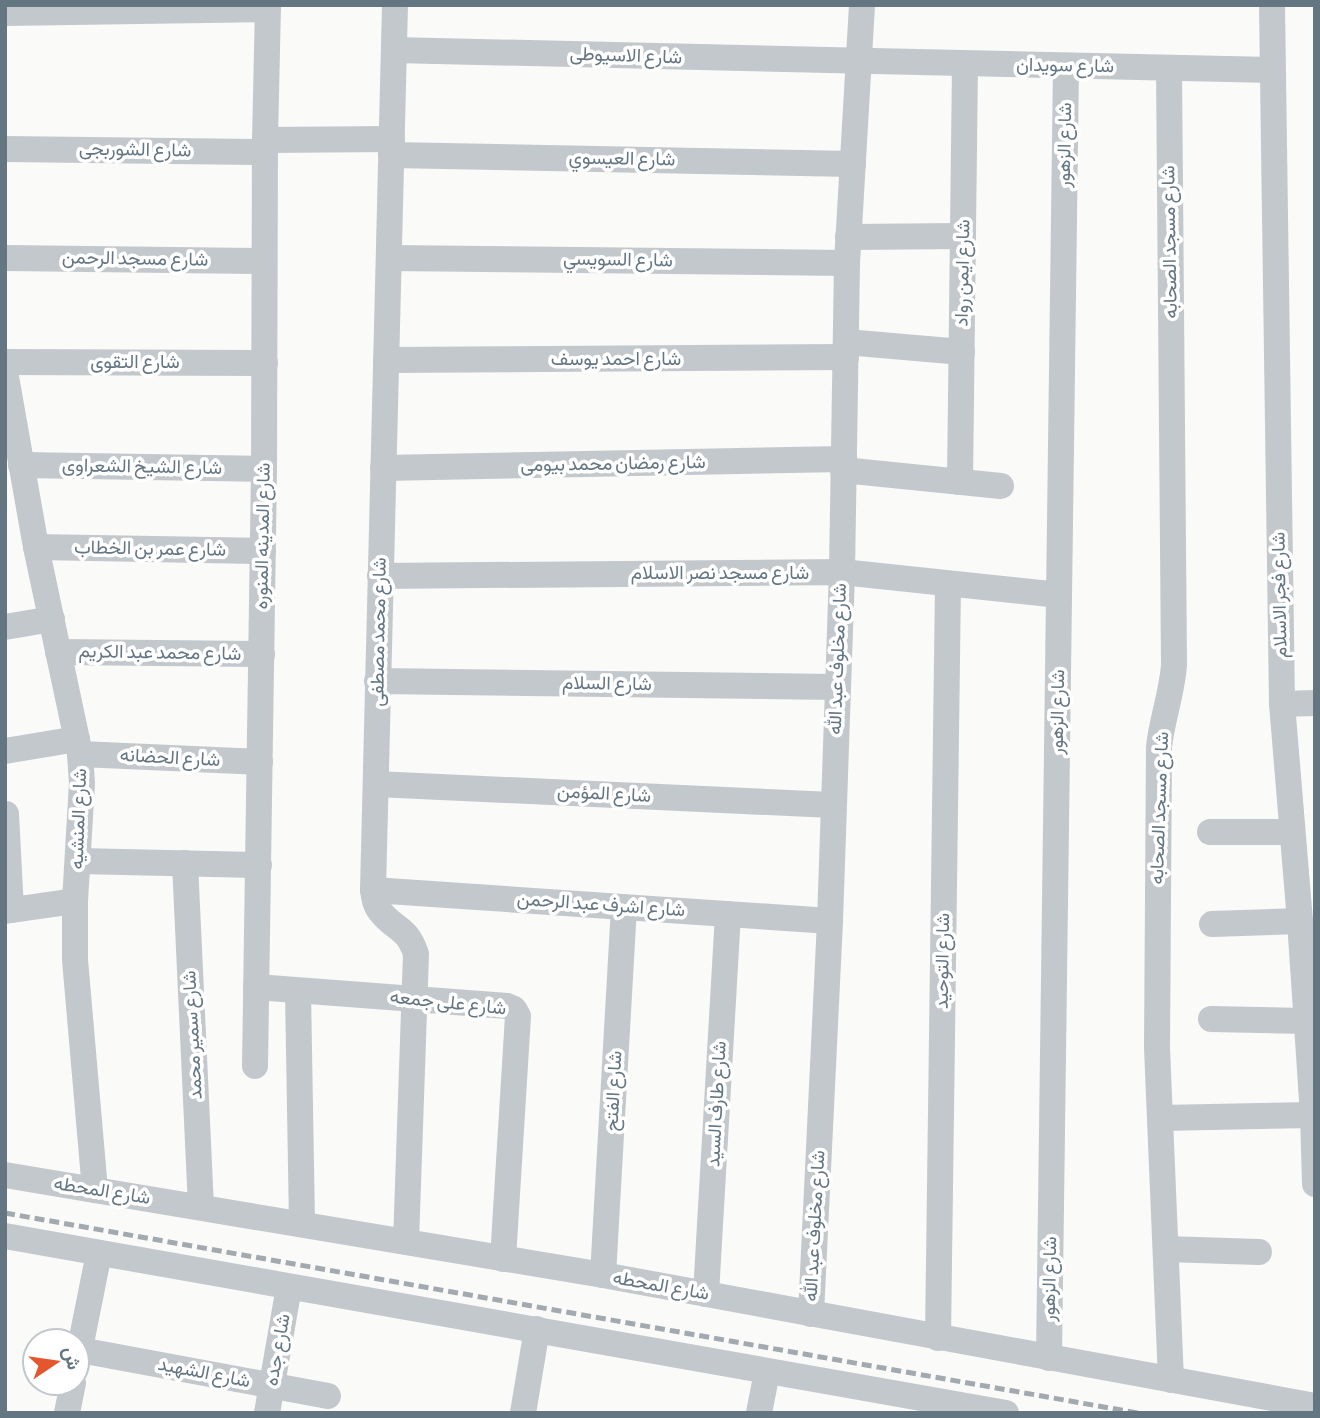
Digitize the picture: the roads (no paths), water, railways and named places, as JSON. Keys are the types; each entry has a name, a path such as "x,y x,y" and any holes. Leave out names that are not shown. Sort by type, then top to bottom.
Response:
{"street":[{"name":"شارع محمد مصطفى","path":"373,890 395,5"},
{"name":"شارع مخلوف عبد الله","path":"811,1314 830,921 842,572 848,250 862,5"},
{"name":"شارع فجر الاسلام","path":"1272,5 1282,704 1307,1021 1315,1184"},
{"path":"5,13 268,7"},
{"name":"شارع المدينه المنوره","path":"255,1066 268,7"},
{"name":"شارع الاسيوطى","path":"394,50 859,62"},
{"name":"شارع سويدان","path":"859,62 1272,70"},
{"name":"شارع ايمن رواد","path":"960,482 965,64"},
{"name":"شارع الزهور","path":"1049,1358 1066,66"},
{"name":"شارع مسجد الصحابه","path":"1169,68 1174,665 1172,689 1161,728 1159,747 1156,940 1157,1048 1171,1380"},
{"name":"شارع الشوربجى","path":"5,149 391,147"},
{"name":"شارع العيسوي","path":"391,147 853,164"},
{"name":"شارع السويسي","path":"389,258 848,250 963,236"},
{"name":"شارع مسجد الرحمن","path":"5,258 264,261"},
{"name":"شارع احمد يوسف","path":"386,360 846,350 962,352"},
{"name":"شارع التقوى","path":"5,362 265,363"},
{"name":"شارع المنشيه","path":"5,371 9,418 21,465 16,502 36,547 78,747 82,783 75,901 75,960 95,1190"},
{"name":"شارع الشيخ الشعراوى","path":"21,465 264,469"},
{"name":"شارع رمضان محمد بيومى","path":"383,468 844,465 1001,486"},
{"name":"شارع عمر بن الخطاب","path":"36,547 263,551"},
{"name":"شارع مسجد نصر الاسلام","path":"380,576 842,572 1059,595"},
{"name":"شارع التوحيد","path":"938,1338 948,584"},
{"path":"5,627 52,619"},
{"name":"شارع محمد عبد الكريم","path":"58,652 262,654"},
{"name":"شارع السلام","path":"377,681 837,687"},
{"path":"1282,704 1315,703"},
{"name":"شارع الحضانه","path":"5,751 78,747 260,762"},
{"name":"شارع المؤمن","path":"376,783 832,805"},
{"path":"6,814 8,911 75,901"},
{"path":"1210,832 1292,832"},
{"path":"79,861 258,865"},
{"name":"شارع سمير محمد","path":"185,863 201,1208"},
{"path":"373,890 381,913 412,940 416,954 406,1242"},
{"name":"شارع اشرف عبد الرحمن","path":"373,890 830,921"},
{"name":"شارع الفتح","path":"603,1275 624,907"},
{"name":"شارع طارف السيد","path":"706,1294 728,914"},
{"path":"1212,924 1300,921"},
{"name":"شارع على جمعه","path":"256,987 507,1006 514,1009 518,1016 503,1259"},
{"path":"298,991 302,1224"},
{"path":"1212,1019 1307,1021"},
{"path":"1161,1118 1313,1115"},
{"name":"شارع المحطه","path":"5,1175 603,1275 1315,1406"},
{"path":"5,1236 537,1329 967,1409 1006,1413"},
{"path":"1166,1249 1259,1252"},
{"path":"84,1327 99,1253"},
{"name":"شارع جده","path":"267,1413 289,1287"},
{"path":"523,1413 537,1329"},
{"name":"شارع الشهيد","path":"91,1359 328,1396"},
{"path":"759,1413 767,1372"}],"railway":[{"path":"5,1213 1138,1413"}]}
